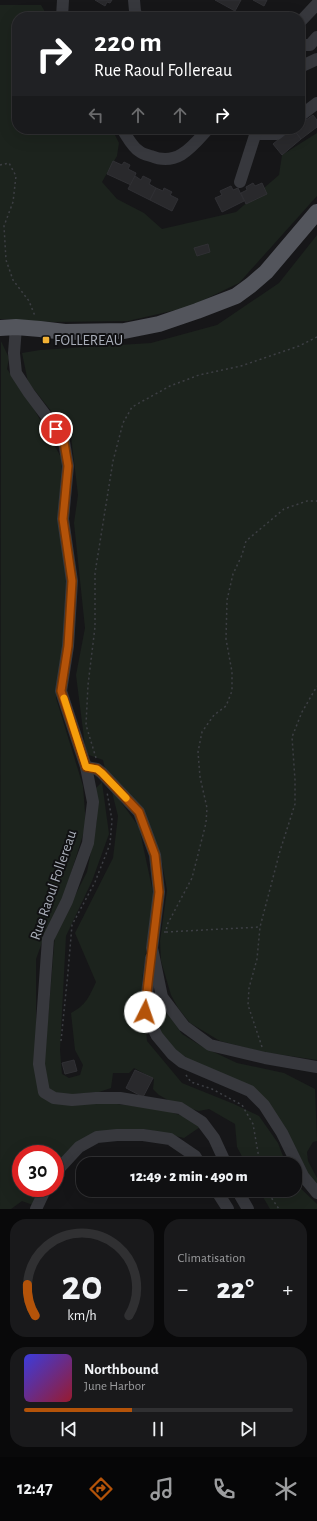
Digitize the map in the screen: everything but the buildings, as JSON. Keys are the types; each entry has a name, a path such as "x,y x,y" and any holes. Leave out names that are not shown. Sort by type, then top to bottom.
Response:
{"main road":[{"path":"8,328 40,329 65,332 124,331 159,324 236,296 266,272 317,212"}],"street":[{"path":"62,12 63,0"},
{"path":"134,0 134,12"},
{"path":"305,17 317,4"},
{"path":"305,45 310,45 317,37"},
{"path":"305,65 317,59"},
{"path":"305,112 317,103"},
{"path":"126,134 138,151 168,160 179,157 203,134"},
{"path":"240,182 256,134"},
{"name":"Rue Raoul Follereau","path":"8,328 14,353 16,373 29,394 64,442 68,466 63,519 72,581 68,646 61,691 86,767 92,802 88,843 67,901 48,939 39,1064 44,1092 54,1098 72,1100 120,1098 180,1108 202,1122 214,1138 223,1157"},
{"path":"86,767 97,769 102,773 139,812 155,855 159,892 160,932 152,948 145,1012 156,1036 172,1054 182,1062 250,1091 264,1105 282,1133 302,1176 317,1193"},
{"path":"152,948 162,997 184,1026 210,1045 266,1058 317,1067"},
{"path":"64,1163 79,1147 97,1137 117,1134 143,1135 170,1140 196,1157"},
{"path":"36,1209 42,1197"},
{"path":"220,1197 228,1209"},
{"path":"241,1197 248,1209"}],"path":[{"path":"0,165 9,163 16,176 13,202 4,226 6,260 13,280 29,301 40,329"},
{"path":"61,1041 72,925 95,882 110,844 112,820 102,773 93,750 86,725 95,627 95,573 113,461 123,423 132,407 170,386 199,375 241,366 299,346 317,337"},
{"path":"160,932 167,925 192,878 206,823 207,808 200,777 198,752 202,732 214,715 226,706 232,691 232,672 226,639 227,600 233,574 242,555 246,541 284,509 302,503 317,501"},
{"path":"266,1058 248,1005 249,988 257,959 260,927 280,851 295,804 292,738 302,712 317,686"},
{"path":"160,932 260,927"},
{"path":"182,1062 183,1070 191,1082 212,1088 242,1105 254,1124 259,1157"},
{"path":"271,1197 279,1209"}],"shaded area":[{"path":"0,5 41,5 45,12 12,12 12,134 114,134 119,143 117,156 102,182 117,199 144,213 162,229 236,212 279,175 282,155 317,133 317,196 239,283 189,307 128,321 54,322 0,319"},
{"path":"317,235 317,1060 263,1052 220,1041 190,1023 178,1008 171,995 161,961 160,941 167,890 160,852 105,769 103,760 86,754 76,675 85,628 74,523 78,495 71,436 28,382 22,353 40,350 151,343 217,325 279,283"},
{"path":"1,341 9,358 7,369 34,409 62,459 58,522 72,593 56,698 83,786 86,825 62,902 48,926 36,959 36,1061 40,1094 164,1110 189,1118 200,1127 184,1138 145,1129 109,1131 64,1163 64,1145 12,1145 12,1197 37,1197 33,1205 22,1201 11,1209 0,1209"},
{"path":"102,782 109,834 92,881 66,936 60,1050 62,1074 69,1078 80,1075 83,1065 75,1050 71,1013 80,1007 86,1000 96,982 75,933 113,858 118,816 111,788 139,827 154,897 142,980 147,1041 182,1083 259,1116 278,1143 283,1157 242,1157 237,1147 235,1124 209,1109 199,1111 177,1105 159,1095 153,1089 154,1079 134,1068 129,1073 113,1073 111,1088 99,1092 61,1095 49,1091 44,1066 55,935 87,872 97,820 95,789"},
{"path":"158,999 182,1034 203,1047 237,1063 284,1073 315,1089 317,1141 313,1142 307,1152 308,1161 317,1178 317,1191 302,1164 302,1157 298,1157 270,1105 178,1057 156,1026"},
{"path":"302,1190 317,1204 317,1209 270,1209 263,1197 302,1197"}],"slow traffic":[{"path":"64,698 86,767 97,769 126,798"}],"place":[{"name":"FOLLEREAU","path":"46,340"}],"route":[{"path":"56,429 64,442 68,466 63,519 72,581 68,646 61,691 86,767 97,769 102,773 139,812 155,855 159,892 145,1012"}]}
